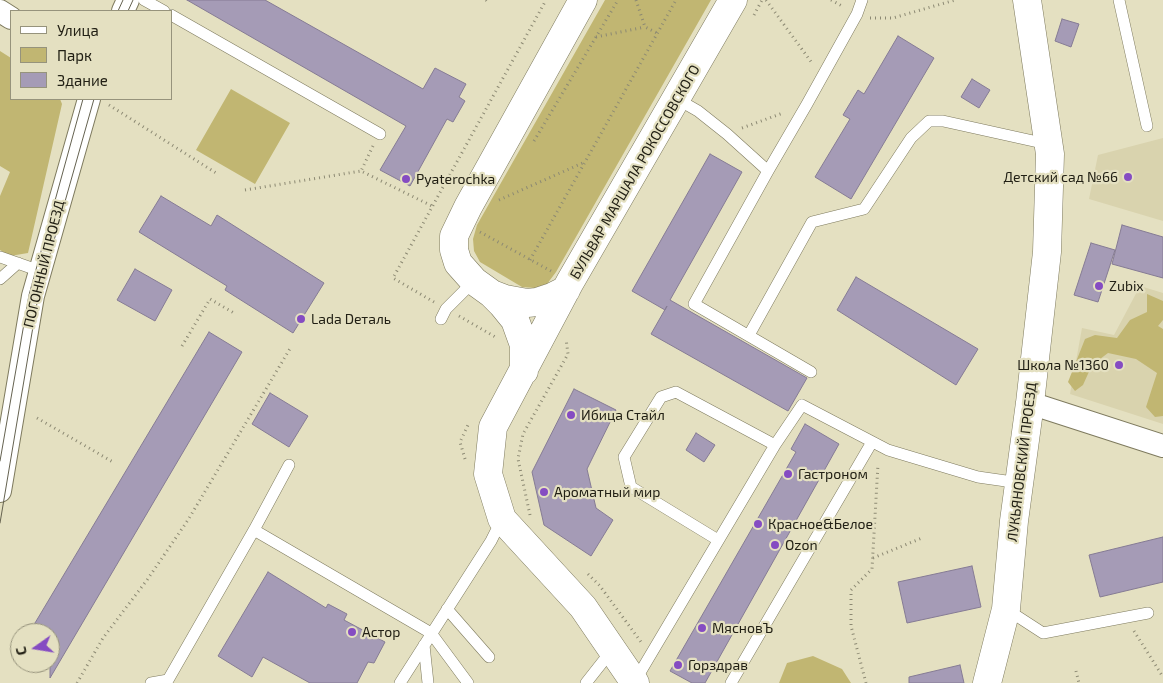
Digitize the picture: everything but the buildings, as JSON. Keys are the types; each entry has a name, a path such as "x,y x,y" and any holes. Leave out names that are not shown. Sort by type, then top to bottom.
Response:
{"street":[{"path":"524,371 524,346 514,320 502,304 458,263 454,250 454,236 468,207 583,0"},
{"name":"ЛУКЬЯНОВСКИЙ ПРОЕЗД","path":"987,683 1006,609 1047,252 1050,154 1027,0"},
{"name":"БУЛЬВАР МАРШАЛА РОКОССОВСКОГО","path":"483,288 505,299 527,303 552,297 559,281 677,98 743,8"},
{"name":"ПОГОННЫЙ ПРОЕЗД","path":"0,491 33,296 98,101"},
{"path":"559,281 524,371 493,427 488,474 502,519 584,607 635,682"},
{"path":"1030,403 1163,446"}],"lane":[{"path":"144,0 162,10"},
{"path":"811,372 694,304 857,14 862,0"},
{"path":"1119,0 1147,126"},
{"path":"172,16 380,134"},
{"path":"677,98 698,111 727,134 768,171"},
{"path":"749,335 812,222 864,209 911,138 929,120 943,121 1049,144"},
{"path":"0,257 40,271"},
{"path":"0,279 18,263"},
{"path":"441,319 446,309 483,288"},
{"path":"718,540 631,487 624,457 662,397 676,392 776,445"},
{"path":"635,682 718,540 802,405 888,450 978,477 1020,483"},
{"path":"731,683 872,442"},
{"path":"151,683 168,680 289,465"},
{"path":"400,683 491,541 502,519"},
{"path":"254,530 432,633 468,683"},
{"path":"1006,609 1043,633 1148,613"},
{"path":"447,610 489,657"},
{"path":"424,645 428,683"},
{"path":"586,683 612,650"}],"path":[{"path":"392,278 546,0"},
{"path":"529,149 618,0"},
{"path":"636,0 645,27"},
{"path":"530,260 676,0"},
{"path":"743,8 764,0 822,76"},
{"path":"831,0 857,14 873,18 893,18 954,0"},
{"path":"596,38 645,27 657,33"},
{"path":"98,101 216,173"},
{"path":"727,134 807,104"},
{"path":"361,171 380,134"},
{"path":"499,200 585,162"},
{"path":"245,190 361,171 432,206"},
{"path":"494,208 504,192"},
{"path":"484,224 480,232 530,260 559,281"},
{"path":"182,346 210,299 234,313"},
{"path":"531,520 518,459 523,434 568,354 566,333"},
{"path":"77,683 103,638 147,580 188,520 291,347"},
{"path":"37,418 113,462"},
{"path":"866,683 851,626 851,590 872,569 877,465 888,450"},
{"path":"873,558 922,538"},
{"path":"586,573 600,586 651,653"},
{"path":"1126,617 1163,677"},
{"path":"1076,671 1080,683"}],"shaded area":[{"name":"Детский сад №66","path":"1163,138 1163,221 1089,199 1098,155"},
{"name":"Школа №1360","path":"1140,286 1163,293 1163,424 1070,394 1082,328 1114,335"}],"green space":[{"path":"605,0 711,0 556,272 547,284 535,288 522,287 480,262 474,251 473,239 477,225"},
{"path":"0,51 10,57 10,100 60,100 62,104 28,253 10,256 0,250 0,196 10,172 0,166"},
{"path":"231,89 290,123 255,184 196,150"},
{"path":"1147,294 1163,301 1163,320 1158,326 1163,329 1163,416 1155,417 1146,407 1157,373 1136,359 1108,353 1092,365 1083,385 1075,391 1068,382 1085,339 1095,335 1117,338 1130,320 1147,312"},
{"path":"813,656 842,669 851,683 779,683 787,663"}],"tram line":[{"path":"118,10 123,0"},
{"path":"128,10 133,0"},
{"path":"0,461 29,295 83,100"},
{"path":"0,523 38,297 94,100"}],"place":[{"name":"Детский сад №66","path":"1128,177"},
{"name":"Pyaterochka","path":"406,179"},
{"name":"Zubix","path":"1099,286"},
{"name":"Lada Dеталь","path":"301,319"},
{"name":"Школа №1360","path":"1119,365"},
{"name":"Ибица Стайл","path":"571,415"},
{"name":"Гастроном","path":"788,474"},
{"name":"Ароматный мир","path":"544,492"},
{"name":"Красное&Белое","path":"758,524"},
{"name":"Ozon","path":"775,545"},
{"name":"МясновЪ","path":"702,628"},
{"name":"Астор","path":"352,632"},
{"name":"Горздрав","path":"678,665"}]}
